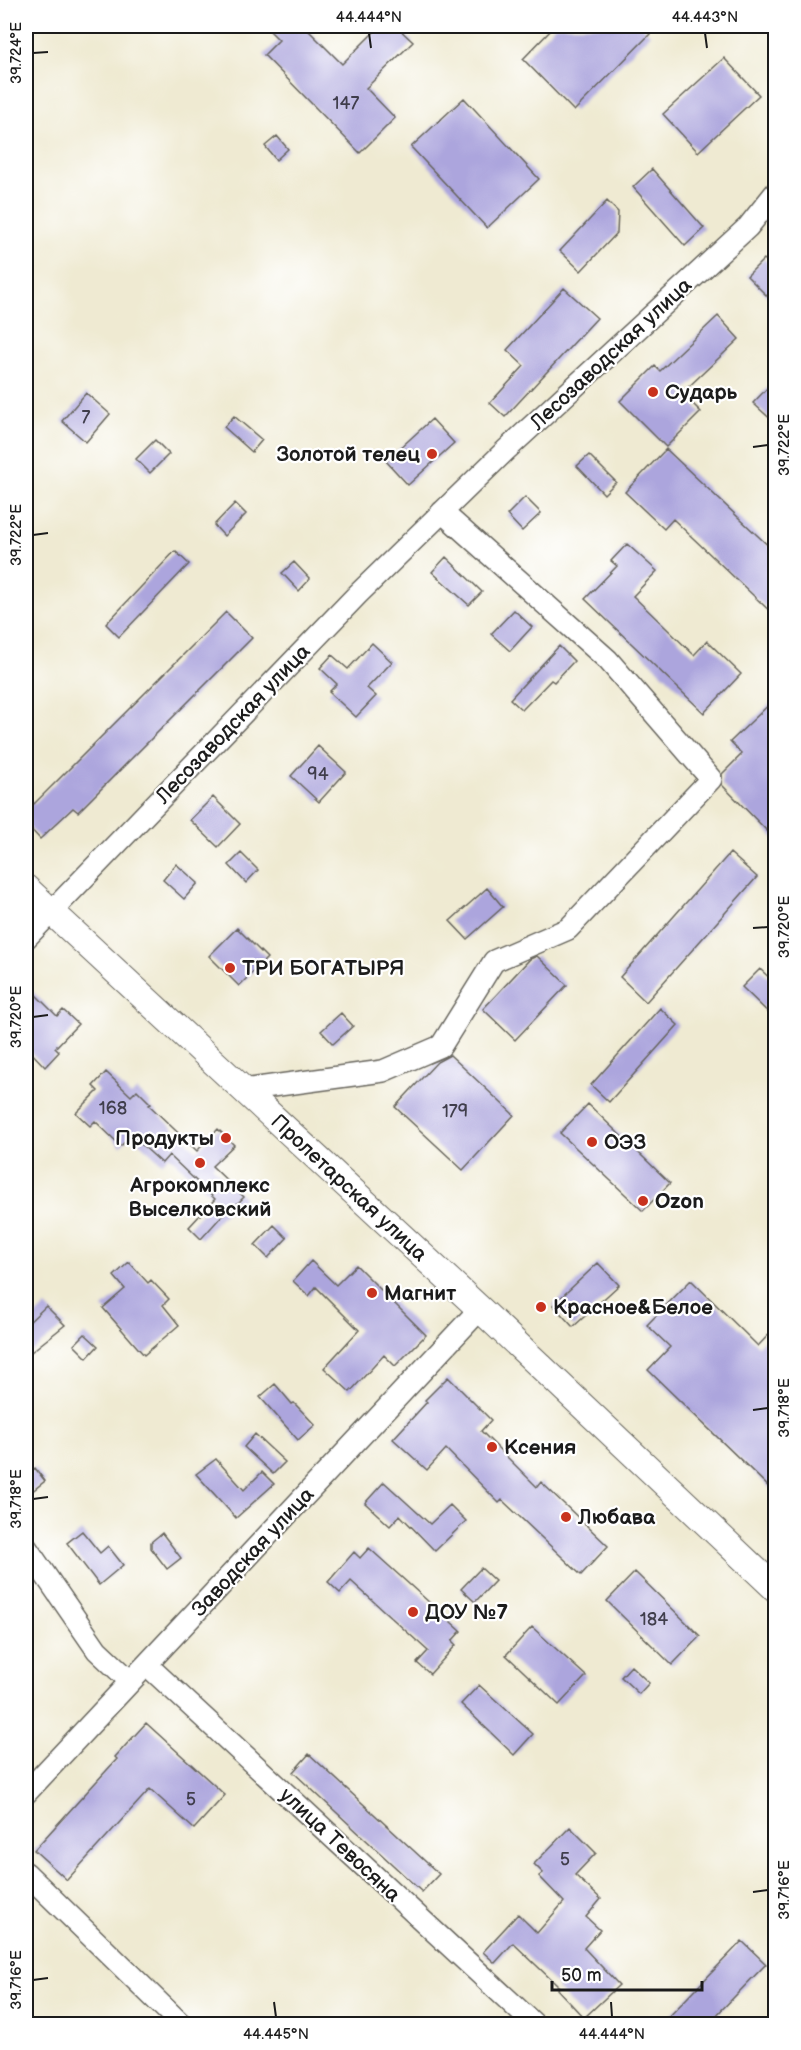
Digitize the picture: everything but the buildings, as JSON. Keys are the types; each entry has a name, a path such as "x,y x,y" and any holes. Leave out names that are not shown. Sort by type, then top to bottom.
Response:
{"street":[{"name":"Лесозаводская улица","path":"26,938 350,603 506,450 748,227 776,192"},
{"path":"243,1090 382,1071 441,1046 494,961 568,929 711,779 608,660 442,512"},
{"name":"Пролетарская улица","path":"26,888 776,1589"},
{"name":"Заводская улица","path":"26,1793 480,1310"},
{"path":"26,1547 97,1650 130,1682"},
{"name":"улица Тевосяна","path":"147,1665 534,2025"},
{"path":"26,1873 181,2025"}],"place":[{"name":"Сударь","path":"653,392"},
{"name":"Золотой телец","path":"432,454"},
{"name":"ТРИ БОГАТЫРЯ","path":"230,968"},
{"name":"Продукты","path":"226,1138"},
{"name":"ОЭЗ","path":"592,1142"},
{"name":"Агрокомплекс Выселковский","path":"200,1163"},
{"name":"Ozon","path":"643,1201"},
{"name":"Магнит","path":"372,1293"},
{"name":"Красное&Белое","path":"541,1307"},
{"name":"Ксения","path":"492,1447"},
{"name":"Любава","path":"566,1517"},
{"name":"ДОУ №7","path":"413,1612"}]}
